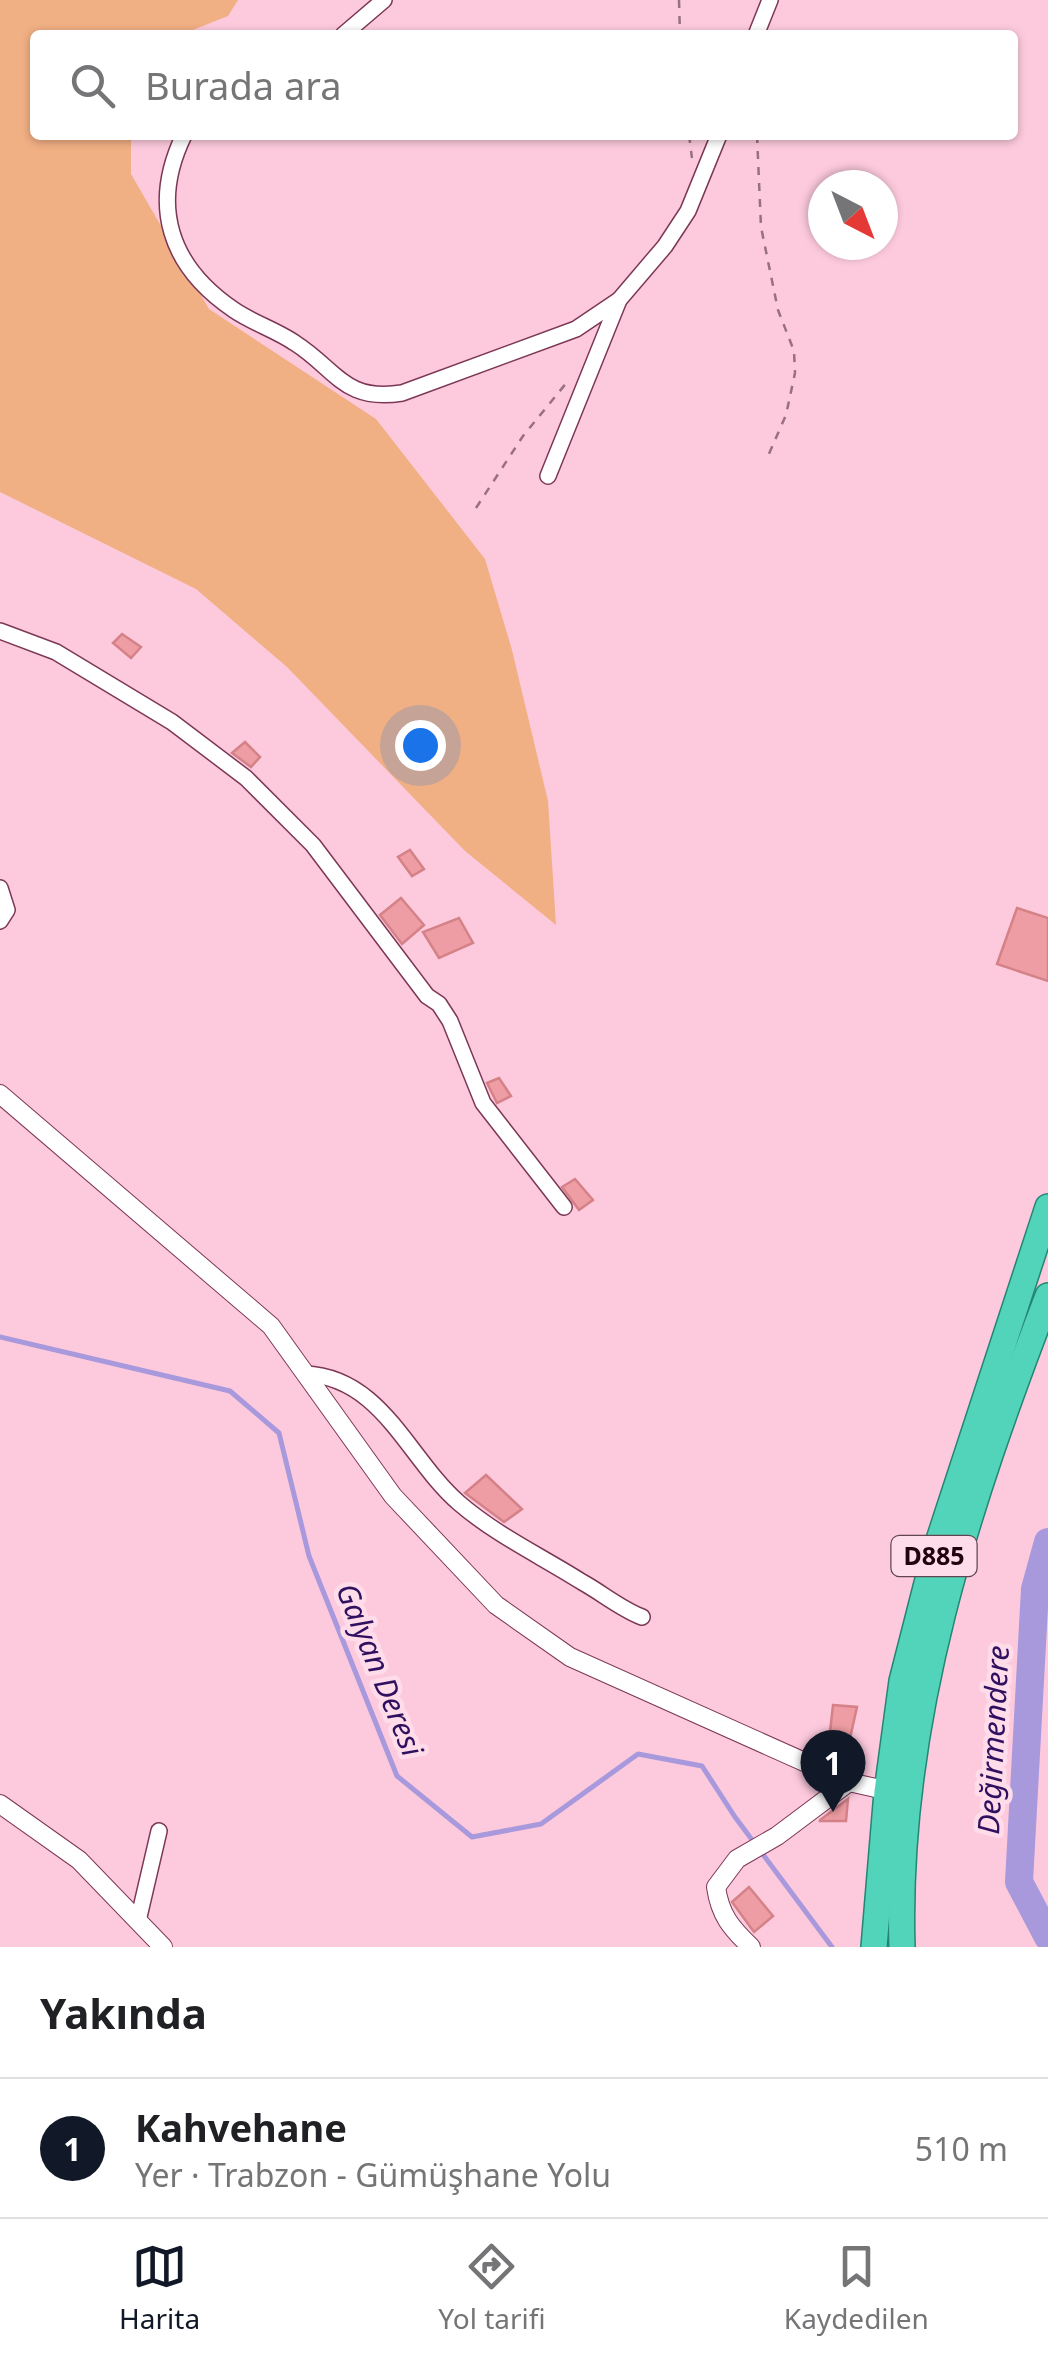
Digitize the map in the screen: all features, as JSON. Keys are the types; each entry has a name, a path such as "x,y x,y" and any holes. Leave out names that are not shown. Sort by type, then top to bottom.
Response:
{"highway":[{"name":"D885","path":"902,1939 898,1793 902,1680 936,1552 1048,1207"},
{"name":"D885","path":"874,1947 898,1793 969,1513 1048,1296"}],"street":[{"path":"348,30 384,0"},
{"path":"758,30 770,0"},
{"path":"182,140 165,191 172,233 205,286 236,312 294,342 359,393 381,396 402,393 576,329 619,300 665,246 688,211 718,140"},
{"path":"548,476 619,300"},
{"path":"0,632 56,652 172,722 272,802 313,845 417,984 443,1009 482,1102 564,1207"},
{"path":"0,888 7,910 0,921"},
{"path":"0,1094 270,1326 393,1496 496,1606 570,1656 849,1782 898,1793"},
{"path":"305,1374 325,1374 364,1396 402,1432 433,1478 485,1524 642,1617"},
{"path":"751,1947 729,1927 719,1907 716,1886 737,1859 777,1836 849,1782"},
{"path":"3,1802 79,1860 163,1947"},
{"path":"138,1921 158,1831"}],"path":[{"path":"679,0 680,30"},
{"path":"757,140 761,226 778,310 794,351 795,372 786,415 768,456"},
{"path":"476,508 523,436 575,372"}],"shaded area":[{"path":"0,0 238,0 228,16 193,30 30,30 30,140 131,140 131,174 209,309 376,419 485,559 512,650 548,801 556,925 465,851 287,667 196,589 0,492"}],"building":[{"path":"122,634 141,647 131,658 113,643"},
{"path":"245,742 260,757 251,767 232,753"},
{"path":"410,850 424,869 412,876 398,857"},
{"path":"401,898 424,925 402,944 380,915"},
{"path":"1017,908 1048,918 1048,981 997,964"},
{"path":"459,918 473,943 439,958 423,932"},
{"path":"499,1078 511,1096 497,1103 487,1083"},
{"path":"575,1179 593,1200 579,1210 562,1187"},
{"path":"486,1475 522,1509 504,1522 465,1493"},
{"path":"833,1705 857,1707 849,1743 829,1741"},
{"path":"848,1799 846,1821 820,1821 820,1820"},
{"path":"749,1887 773,1916 754,1932 732,1902"}],"waterway":[{"name":"Galyan Deresi","path":"0,1337 230,1391 279,1433 309,1556 397,1776 472,1837 541,1824 638,1754 702,1766 832,1947"},
{"name":"Değirmendere","path":"1048,1542 1035,1589 1019,1882 1048,1937"}],"place":[{"name":"Kahvehane","path":"833,1812"}]}
